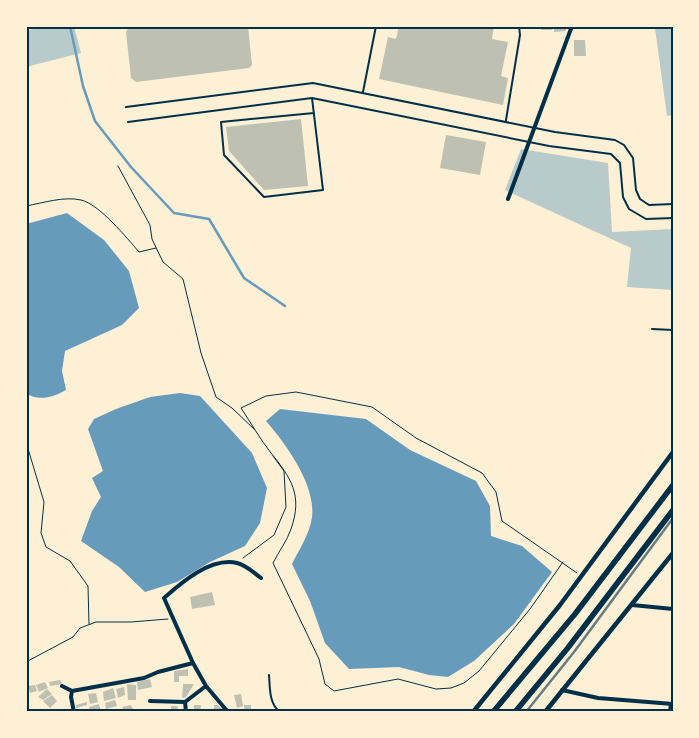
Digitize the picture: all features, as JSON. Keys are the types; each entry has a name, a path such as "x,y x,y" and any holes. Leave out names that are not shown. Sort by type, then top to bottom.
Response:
{"highway":[{"path":"493,712 574,614 673,485"},
{"path":"515,712 567,650 673,510"}],"street":[{"path":"508,199 572,26"},
{"path":"473,712 581,576 673,452"},
{"path":"545,712 673,554"},
{"path":"228,712 206,686 193,663 164,598 179,585 222,562 236,563 260,578"},
{"path":"632,604 673,609"},
{"path":"62,686 72,691 144,678 193,663"},
{"path":"150,701 185,702 206,686"},
{"path":"562,690 598,698 672,704 670,712"},
{"path":"72,691 71,697 74,712"},
{"path":"185,702 186,712"}],"lane":[{"path":"363,92 376,26"},
{"path":"506,121 520,34 519,26"},
{"path":"126,107 313,82 555,132 620,142 633,158 636,190 640,199 649,205 673,204"},
{"path":"312,98 314,113 323,190 264,196 224,155 221,122 314,113"},
{"path":"128,122 312,98 549,146 612,155 620,163 623,197 629,209 646,219 673,218"},
{"path":"652,329 673,330"},
{"path":"269,675 272,700 275,708 280,712"}],"path":[{"path":"118,166 150,225 152,239 163,262 183,279 201,353 216,397 242,417 257,432 290,476 296,504 291,528 273,563 319,659 325,684 334,691 398,679 436,689 451,688 464,683 479,671 496,651 530,609 563,562"},
{"path":"26,206 58,200 82,200 112,221 138,252 156,248"},
{"path":"236,563 274,535 286,507 284,471 241,408 258,399 276,394 296,392 372,407 416,438 482,473 496,492 502,521 581,576"},
{"path":"26,442 44,502 41,533 46,547 70,561 88,586 89,624"},
{"path":"26,662 73,636 80,628 89,624 173,618"}],"shaded area":[{"path":"45,26 74,26 81,53 26,67 26,31"},
{"path":"673,26 673,115 667,116 655,28"},
{"path":"521,149 608,163 612,232 673,229 673,290 627,287 631,248 505,190"}],"water":[{"path":"67,213 104,240 129,271 139,308 122,325 65,351 62,371 66,390 56,395 41,398 26,393 26,224"},
{"path":"180,393 200,396 252,453 267,488 260,523 245,546 210,562 177,582 145,592 119,567 81,541 92,511 101,497 92,478 103,471 88,429 94,419 116,409 150,397"},
{"path":"280,409 366,419 410,450 476,481 490,506 491,536 522,546 552,572 514,624 474,661 448,677 429,675 399,667 349,669 325,643 310,601 292,564 309,529 312,505 309,492 298,466 266,421"}],"building":[{"path":"248,26 252,65 249,68 136,82 131,78 126,32 129,27"},
{"path":"399,26 494,26 492,39 508,42 501,76 508,78 503,105 379,79 388,37 396,39"},
{"path":"540,26 552,26 552,30 541,30"},
{"path":"554,26 566,26 566,31 554,32"},
{"path":"574,40 585,40 586,56 574,56"},
{"path":"301,119 308,186 264,190 229,151 226,127"},
{"path":"446,135 486,142 480,175 440,168"},
{"path":"671,305 673,305 673,320 671,320"},
{"path":"212,592 215,605 192,609 190,597"},
{"path":"188,669 188,676 179,676 179,682 174,682 174,671"},
{"path":"150,679 152,687 138,690 137,682"},
{"path":"60,680 62,684 50,686 49,682"},
{"path":"45,682 48,688 39,692 36,685"},
{"path":"127,684 136,685 136,700 128,700"},
{"path":"183,684 194,684 186,697 182,698"},
{"path":"35,685 37,691 30,693 28,686"},
{"path":"124,687 125,695 118,698 116,689"},
{"path":"113,688 116,698 104,701 103,692"},
{"path":"47,689 52,694 43,700 38,697"},
{"path":"96,693 98,702 90,704 88,694"},
{"path":"241,694 243,706 237,708 234,695"},
{"path":"52,695 57,701 50,708 43,701"},
{"path":"115,700 117,706 106,709 105,703"},
{"path":"87,702 87,705 76,708 76,705"},
{"path":"99,704 101,711 90,712 89,707"},
{"path":"131,705 134,712 125,712 122,707"},
{"path":"194,705 201,705 200,712 194,712"},
{"path":"214,705 218,705 224,712 214,712"},
{"path":"244,705 251,705 251,712 245,712"},
{"path":"171,706 178,706 177,711 171,711"}],"waterway":[{"path":"70,26 83,86 95,121 131,167 174,213 209,219 244,278 285,306"}],"railway":[{"path":"526,712 574,652 673,518"}]}
